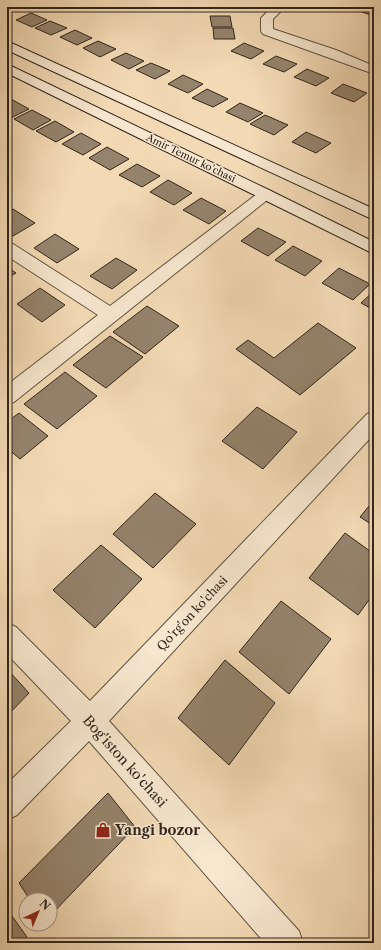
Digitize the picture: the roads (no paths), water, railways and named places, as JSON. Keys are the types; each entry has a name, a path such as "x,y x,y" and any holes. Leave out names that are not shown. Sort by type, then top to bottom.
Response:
{"street":[{"path":"278,7 268,18 267,31 332,53 374,70"},
{"path":"7,45 374,215"},
{"name":"Amir Temur ko'chasi","path":"7,68 266,194 374,249"},
{"path":"7,396 266,194"},
{"path":"7,248 111,315"},
{"name":"Qo'rg'on ko'chasi","path":"7,805 90,722 374,420"},
{"name":"Bog'iston ko'chasi","path":"7,636 90,722 287,943"}],"place":[{"name":"Yangi bozor","path":"103,830"}]}
